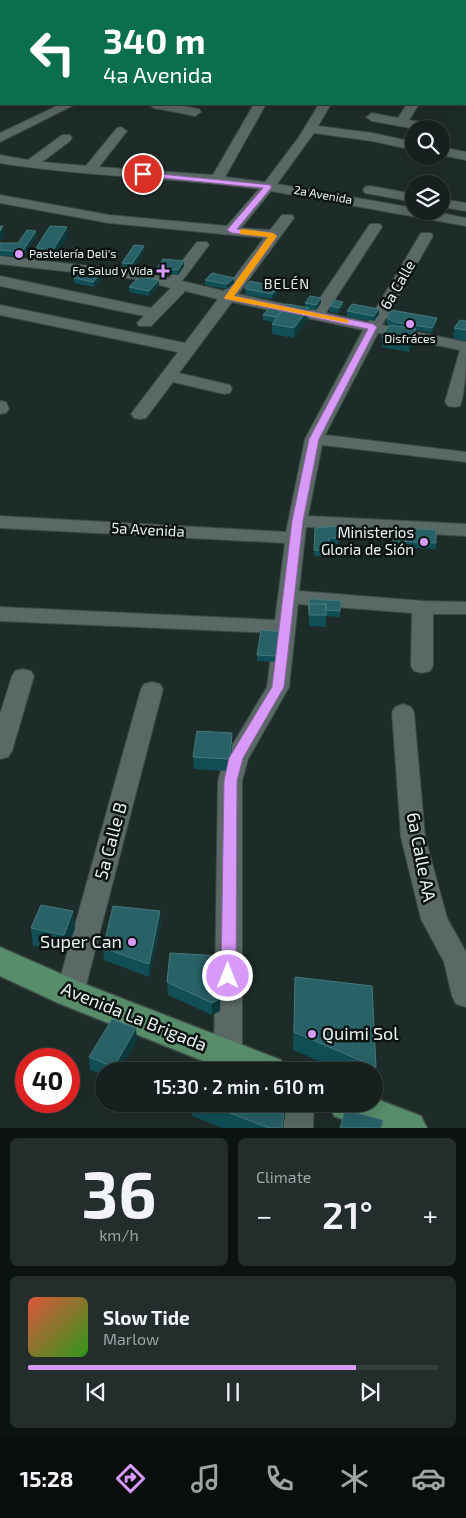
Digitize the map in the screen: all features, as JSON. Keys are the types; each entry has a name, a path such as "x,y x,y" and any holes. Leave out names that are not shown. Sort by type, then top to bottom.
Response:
{"main road":[{"name":"Avenida La Brigada","path":"0,961 70,993 247,1062"},
{"path":"367,1112 408,1128"}],"street":[{"path":"0,138 68,105"},
{"path":"159,105 195,112"},
{"path":"217,180 259,105"},
{"path":"232,230 268,186 313,125 324,105"},
{"path":"402,122 412,105"},
{"path":"372,116 405,123"},
{"path":"313,125 355,124"},
{"path":"313,125 405,144"},
{"path":"90,170 121,131"},
{"path":"28,165 66,138"},
{"path":"450,153 466,156"},
{"name":"2a Avenida","path":"0,159 28,165 217,180 268,186 466,222"},
{"path":"353,186 405,196"},
{"path":"0,199 109,218 273,236"},
{"path":"450,204 466,207"},
{"path":"140,414 229,298 286,218"},
{"path":"316,316 375,227"},
{"name":"6a Calle","path":"228,1054 230,781 236,758 278,687 296,530 314,439 373,327 426,236"},
{"path":"132,338 178,285 202,245"},
{"path":"0,260 135,275 229,298 466,347"},
{"path":"0,281 154,313"},
{"path":"0,310 189,349"},
{"path":"454,402 466,353"},
{"path":"169,376 224,389"},
{"path":"314,439 466,457"},
{"name":"5a Avenida","path":"0,522 296,530 466,530"},
{"path":"288,597 423,607 466,608"},
{"path":"422,666 423,607"},
{"path":"0,614 284,627"},
{"path":"0,750 23,676"},
{"name":"5a Calle B","path":"70,993 152,690"},
{"name":"6a Calle AA","path":"403,712 413,837 434,919 457,962 466,996"},
{"path":"298,1128 299,1112"}],"building":[{"path":"50,226 67,227 53,250 36,248"},
{"path":"27,230 36,231 22,252 0,250 0,243 18,243"},
{"path":"134,245 144,246 132,264 122,263"},
{"path":"163,259 184,261 178,270 157,268"},
{"path":"84,269 103,272 93,282 74,278"},
{"path":"212,273 234,278 227,284 205,280"},
{"path":"139,277 159,280 149,291 129,287"},
{"path":"250,281 278,287 272,294 246,289 245,287"},
{"path":"310,296 321,298 316,305 305,303"},
{"path":"334,300 343,302 339,308 330,306"},
{"path":"287,304 309,308 294,328 272,324"},
{"path":"352,304 379,309 374,316 347,311"},
{"path":"271,306 284,308 277,317 263,315"},
{"path":"391,310 437,318 432,328 395,322 387,318"},
{"path":"460,320 466,321 466,330 454,328"},
{"path":"389,325 416,329 409,342 382,337"},
{"path":"337,526 338,538 329,538 329,551 314,550 315,528"},
{"path":"392,528 436,530 436,543 393,541"},
{"path":"309,599 341,601 340,611 326,610 326,604 309,604"},
{"path":"309,604 326,604 326,615 309,615"},
{"path":"261,630 280,632 277,656 257,655"},
{"path":"197,731 232,733 230,759 193,757"},
{"path":"41,905 73,911 64,935 31,928"},
{"name":"Super Can","path":"113,906 160,911 149,964 103,948"},
{"path":"170,953 221,956 219,999 212,1003 167,982"},
{"path":"295,977 372,986 376,1062 364,1062 294,1032"},
{"path":"112,1019 136,1028 117,1062 102,1062 89,1057"},
{"path":"227,1112 284,1112 282,1128 269,1128"},
{"path":"344,1112 353,1112 383,1120 381,1128 340,1128"}],"slow traffic":[{"path":"243,232 273,236 229,298 345,321"}],"place":[{"name":"Pastelería Deli's","path":"19,254"},
{"name":"Fe Salud y Vida","path":"163,271"},
{"name":"Disfráces","path":"410,324"},
{"name":"Ministerios Gloria de Sión","path":"424,542"},
{"name":"Super Can","path":"132,942"},
{"name":"Quimi Sol","path":"312,1034"}],"district":[{"name":"BELÉN","path":"287,284"}],"route":[{"path":"143,174 268,186 232,230 273,236 229,298 373,327 314,439 297,521 278,687 236,758 230,781 228,976"}]}
